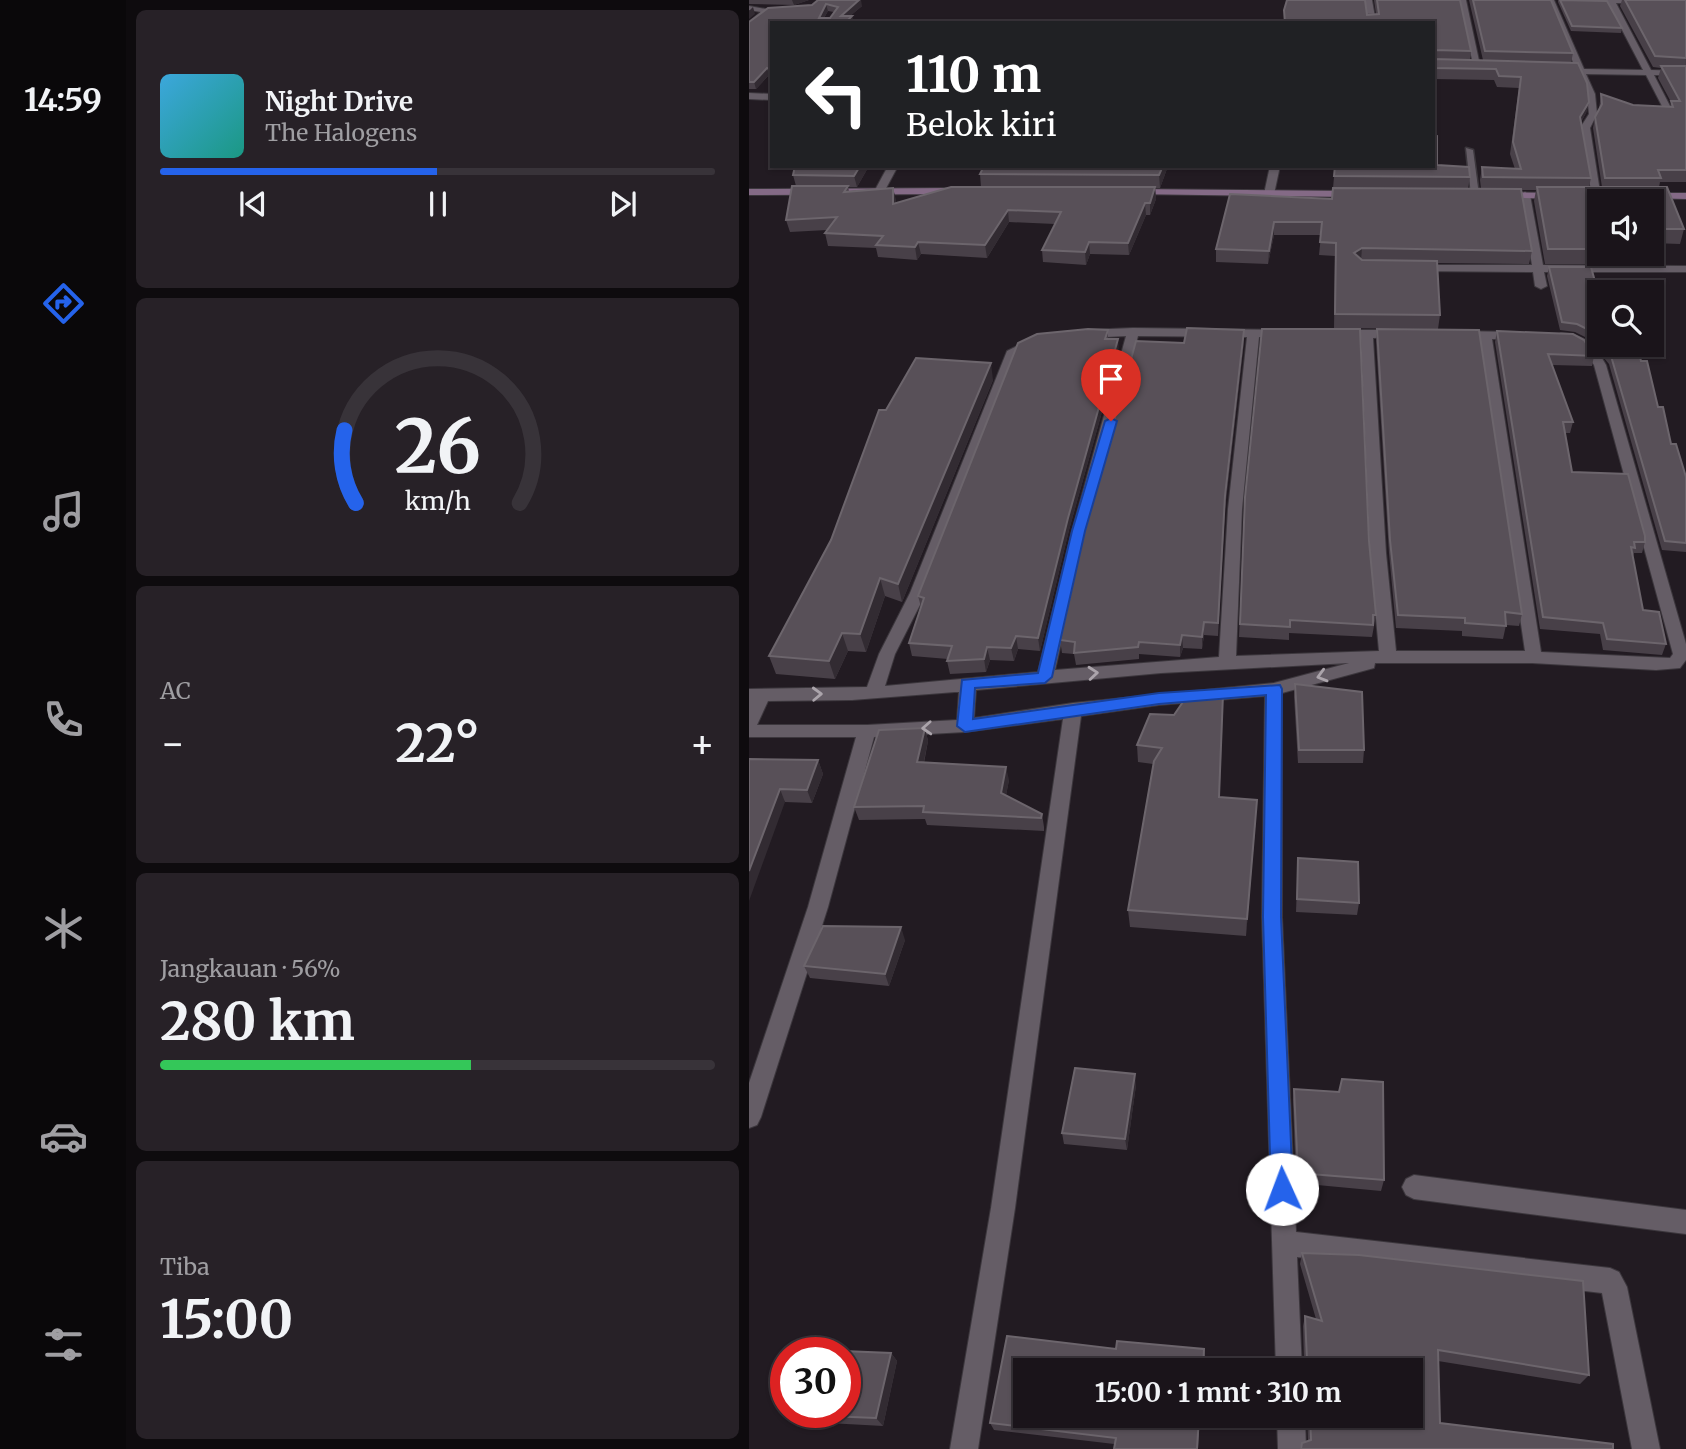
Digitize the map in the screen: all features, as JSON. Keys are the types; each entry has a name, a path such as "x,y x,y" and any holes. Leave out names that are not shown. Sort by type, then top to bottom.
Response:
{"street":[{"path":"749,7 757,0"},
{"path":"1368,0 1372,21"},
{"path":"1462,0 1478,68"},
{"path":"1550,0 1582,71 1594,109 1584,128 1596,189"},
{"path":"1563,0 1686,2"},
{"path":"1611,1 1666,106"},
{"path":"749,7 777,9"},
{"path":"749,26 767,10"},
{"path":"1467,68 1491,69"},
{"path":"1542,70 1686,73"},
{"path":"753,97 765,89"},
{"path":"880,190 892,168"},
{"path":"1269,194 1275,168"},
{"path":"749,192 974,191"},
{"path":"1124,192 1371,194"},
{"path":"1462,195 1570,196"},
{"path":"1525,195 1541,286"},
{"path":"1664,196 1686,196"},
{"path":"1400,267 1686,269"},
{"path":"1045,677 1079,531 1133,332"},
{"path":"1074,336 1133,332 1304,334"},
{"path":"1227,663 1235,509 1253,334"},
{"path":"1329,334 1419,335"},
{"path":"1367,334 1378,552 1388,658"},
{"path":"749,723 756,695 874,692 1160,667 1314,657 1534,657 1623,664 1674,664 1681,655 1600,365 1590,345 1582,340 1542,336 1446,335"},
{"path":"1485,336 1534,657"},
{"path":"874,692 887,654 922,582 1013,351 1029,342 1048,338"},
{"path":"749,731 867,731 965,726 1073,709 1274,689 1388,658"},
{"path":"1159,699 1160,667"},
{"path":"965,726 968,684"},
{"path":"1274,689 1272,917 1289,1358"},
{"path":"964,1449 1003,1209 1073,709"},
{"path":"749,1117 818,907 867,731"},
{"path":"1414,1187 1686,1222"},
{"path":"1285,1243 1610,1282 1614,1287 1646,1449"},
{"path":"1291,1428 1292,1449"}],"lane":[{"path":"1469,150 1475,195"}],"building":[{"path":"818,0 859,0 841,16 852,16 847,21 770,21 770,69 767,68 754,82 749,82 749,22 768,8 812,5","holes":["826,4 838,7 830,18 819,18"]},
{"path":"1287,0 1365,0 1367,15 1379,14 1377,0 1460,0 1471,51 1435,50 1435,21 1285,21"},
{"path":"1473,0 1551,0 1573,53 1485,51"},
{"path":"1560,0 1607,1 1622,28 1572,26"},
{"path":"1625,0 1686,0 1686,58 1655,56"},
{"path":"1435,59 1578,63 1587,83 1589,102 1580,117 1591,178 1483,177 1482,167 1521,169 1513,142 1521,77 1499,76 1496,69 1435,68"},
{"path":"1661,66 1686,66 1686,170 1658,170 1661,178 1605,178 1595,117 1602,104 1601,94 1633,105 1673,107 1671,101 1680,101"},
{"path":"1435,136 1437,165 1469,167 1470,177 1334,176 1335,168 1435,168"},
{"path":"795,168 859,168 854,176 793,175"},
{"path":"983,168 1162,168 1159,175 980,174"},
{"path":"792,186 848,186 844,192 893,188 893,204 951,187 1155,187 1150,203 1145,203 1128,243 1089,242 1085,252 1042,250 1061,212 1008,210 985,245 918,242 915,247 876,245 883,236 825,233 837,217 786,220"},
{"path":"1537,187 1667,187 1684,229 1664,229 1664,189 1587,189 1587,249 1548,249"},
{"path":"1333,188 1521,189 1532,251 1362,248 1354,253 1362,260 1437,261 1440,315 1335,314 1336,243 1320,242 1322,222 1274,222 1269,251 1216,249 1230,194 1332,199"},
{"path":"1549,267 1591,267 1595,280 1587,280 1587,329 1577,324 1562,322"},
{"path":"1187,328 1244,330 1225,496 1218,623 1204,622 1202,637 1182,635 1180,645 1139,642 1138,647 1074,653 1075,642 1060,640 1087,519 1136,341 1184,343"},
{"path":"1088,329 1108,330 1105,339 1118,339 1038,638 1016,636 1011,648 987,647 984,659 947,661 952,646 909,643 924,598 918,596 1018,343 1037,334"},
{"path":"1262,329 1360,329 1369,541 1376,615 1373,615 1373,625 1290,620 1290,627 1240,624 1245,497"},
{"path":"1377,329 1479,330 1522,614 1505,612 1506,626 1465,623 1465,618 1398,615 1390,540"},
{"path":"1497,331 1573,334 1587,345 1587,356 1548,354 1573,422 1563,422 1572,472 1628,474 1645,536 1645,542 1634,542 1635,548 1631,547 1643,610 1659,612 1666,644 1607,639 1603,623 1543,617"},
{"path":"1611,357 1640,357 1641,361 1647,361 1658,407 1663,407 1671,444 1676,444 1686,477 1686,543 1665,541"},
{"path":"916,358 991,363 898,584 880,578 860,634 842,633 829,661 769,656 831,540 879,410 886,410"},
{"path":"1295,684 1362,692 1364,750 1299,750"},
{"path":"1223,694 1219,797 1257,800 1247,919 1128,910 1154,761 1162,748 1137,745 1150,714 1174,715 1187,696"},
{"path":"925,728 917,762 1006,767 1001,793 1042,814 1041,818 923,812 924,806 854,807 879,730"},
{"path":"749,759 818,760 807,790 780,789 749,871"},
{"path":"1298,858 1358,862 1359,903 1297,899"},
{"path":"823,926 901,927 885,974 804,966"},
{"path":"1075,1068 1135,1074 1125,1139 1062,1133"},
{"path":"1342,1079 1383,1082 1384,1180 1298,1173 1294,1089 1339,1092"},
{"path":"1302,1253 1359,1255 1583,1281 1589,1375 1438,1350 1440,1423 1613,1444 1613,1449 1301,1449 1302,1443 1311,1440 1310,1428 1423,1428 1423,1358 1307,1358 1305,1316 1322,1321"},
{"path":"1007,1336 1116,1349 1117,1341 1204,1349 1204,1358 1013,1358 1013,1426 990,1423"},
{"path":"861,1352 891,1353 876,1418 861,1417"},
{"path":"1032,1428 1198,1428 1197,1449 1114,1449 1116,1438"}],"route":[{"path":"1111,421 1091,484 1045,677 968,684 965,726 1073,709 1274,689 1272,917 1282,1189"}]}
